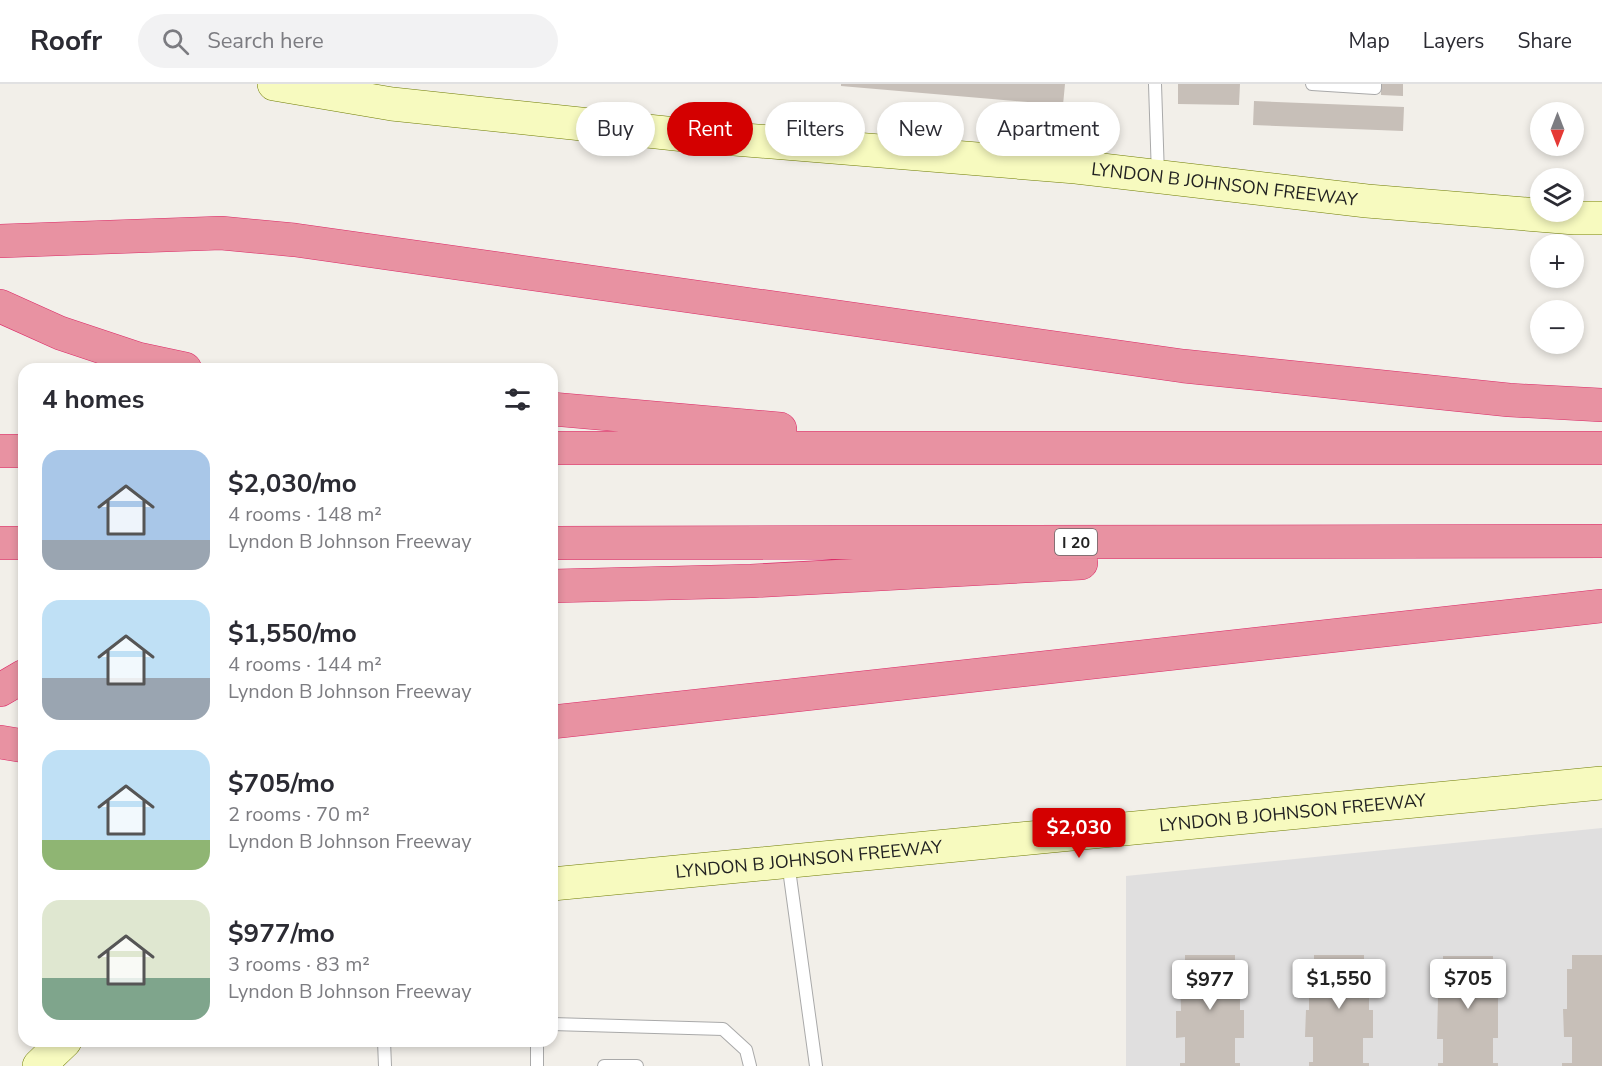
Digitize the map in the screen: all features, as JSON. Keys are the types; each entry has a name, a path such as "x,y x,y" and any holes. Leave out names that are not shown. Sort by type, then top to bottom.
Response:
{"highway":[{"path":"0,241 221,232 295,240 1183,366 1498,399 1597,405"},
{"path":"0,306 60,333 157,363"},
{"path":"558,410 970,447"},
{"path":"558,448 1594,448"},
{"path":"0,451 18,451"},
{"name":"I 20","path":"558,543 1601,541"},
{"path":"558,586 751,581 1460,542"},
{"path":"0,543 18,543"},
{"path":"558,721 1597,606"},
{"path":"0,690 18,680"},
{"path":"0,742 18,745"}],"main road":[{"name":"LYNDON B JOHNSON FREEWAY","path":"274,84 392,104 674,134 1076,167 1367,201 1575,219 1602,218"},
{"name":"LYNDON B JOHNSON FREEWAY","path":"558,883 1602,783"},
{"path":"39,1066 59,1047"}],"lane":[{"path":"1155,84 1158,177"},
{"path":"1312,84 1375,88 1375,84"},
{"path":"788,861 816,1066"},
{"path":"558,1024 723,1029 746,1050 750,1066"},
{"path":"384,1047 384,1066"},
{"path":"537,1047 537,1066"},
{"path":"604,1066 637,1066"}],"shaded area":[{"path":"1602,828 1602,1066 1126,1066 1126,876"}],"building":[{"path":"841,84 1065,84 1063,102 1028,102 841,86"},
{"path":"1178,84 1240,84 1239,105 1178,104"},
{"path":"1381,84 1403,84 1403,96 1381,95"},
{"path":"1254,101 1404,107 1403,131 1253,125"},
{"path":"1185,955 1235,955 1235,969 1240,969 1240,1010 1244,1010 1244,1038 1235,1038 1235,1063 1240,1063 1240,1066 1180,1066 1180,1063 1185,1063 1185,1037 1176,1038 1176,1011 1181,1011 1180,970 1185,970"},
{"path":"1314,955 1364,955 1364,970 1369,970 1369,1010 1373,1010 1373,1038 1363,1038 1363,1063 1369,1063 1369,1066 1309,1066 1309,1062 1313,1062 1313,1037 1305,1037 1306,1010 1309,1010 1309,969 1314,969"},
{"path":"1572,955 1602,955 1602,1066 1562,1066 1562,1063 1572,1063 1572,1037 1564,1037 1563,1009 1567,1009 1567,969 1572,969"},
{"path":"1443,956 1493,956 1493,971 1502,971 1501,998 1498,998 1498,1038 1493,1038 1493,1063 1498,1063 1498,1066 1438,1066 1438,1063 1443,1063 1443,1039 1437,1039 1438,998 1434,998 1434,971 1443,971"}]}
